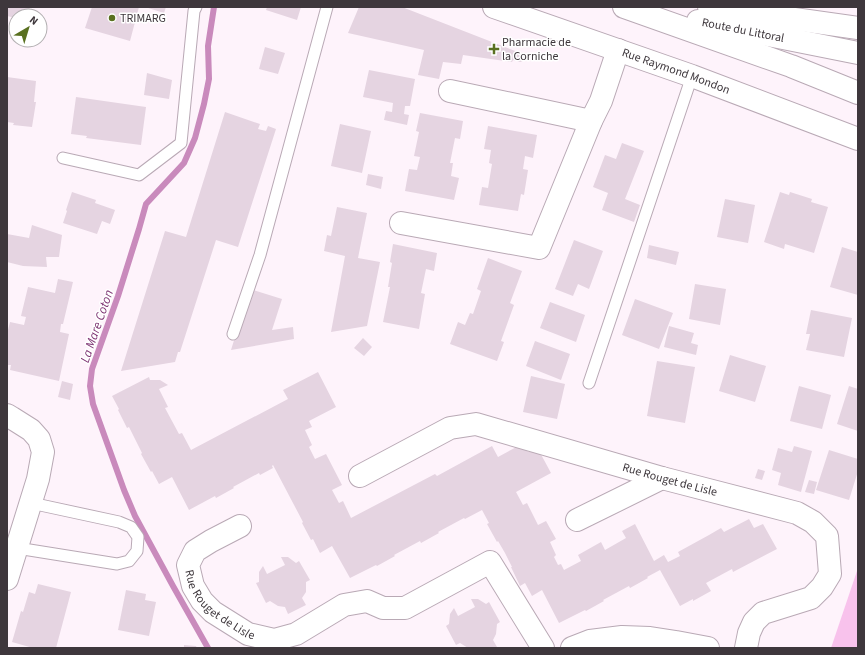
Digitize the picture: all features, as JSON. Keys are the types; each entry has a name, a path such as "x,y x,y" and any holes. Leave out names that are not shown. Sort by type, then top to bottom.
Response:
{"street":[{"name":"Rue Raymond Mondon","path":"494,7 692,76 858,139"},
{"path":"624,7 791,66 858,93"},
{"name":"Route du Littoral","path":"628,7 858,53"},
{"name":"Route du Littoral","path":"709,7 858,28"},
{"path":"401,223 539,248 591,121 601,101 618,50"},
{"path":"450,91 591,121"},
{"path":"7,415 31,430 38,439 43,452 38,479 7,579"},
{"name":"Rue Rouget de Lisle","path":"360,476 450,428 476,424 662,478 797,513 813,522 827,536 830,574 822,587 812,598 763,613 754,622 749,633 746,648"},
{"path":"578,520 662,478"},
{"name":"Rue Rouget de Lisle","path":"240,526 195,551 188,566 193,586 202,601 213,612 248,634 274,640 296,634 344,605 367,601 383,608 404,608 490,562 543,648"},
{"path":"572,648 590,642 622,638 650,638 708,648"}],"lane":[{"path":"63,158 139,175 181,143 194,11 196,7"},
{"path":"233,334 260,255 327,7"},
{"path":"589,382 692,76"},
{"path":"17,548 117,564 129,561 137,551 138,538 131,527 119,522 31,502"}],"shaded area":[{"path":"858,568 858,648 831,648"}],"building":[{"path":"7,7 30,7 8,8 7,16"},
{"name":"TRIMARG","path":"92,7 139,7 130,41 85,28"},
{"name":"TRIMARG","path":"145,7 166,7 164,13"},
{"path":"267,7 301,7 297,20 266,10"},
{"path":"359,7 402,7 523,54 524,59 520,62 513,60 512,62 463,55 461,64 443,62 439,79 418,75 424,50 348,33"},
{"path":"265,47 285,53 278,74 259,69"},
{"path":"369,70 415,79 410,106 405,106 404,114 409,115 407,125 384,120 386,111 392,112 393,103 363,97"},
{"path":"147,73 172,80 169,99 144,95"},
{"path":"7,77 36,81 34,102 36,102 32,127 13,125 14,123 7,122"},
{"path":"76,97 146,107 141,145 86,138 87,136 71,134"},
{"path":"225,112 260,124 258,129 266,131 268,126 276,129 238,247 216,240 180,352 178,352 175,362 121,371 165,231 186,237"},
{"path":"420,113 463,121 460,139 455,138 450,163 453,163 451,176 459,178 454,200 405,191 409,169 417,170 420,157 414,156 419,132 416,131"},
{"path":"340,124 371,131 362,173 331,166"},
{"path":"488,126 537,135 533,158 525,156 523,169 528,170 524,195 521,194 518,211 479,205 482,187 488,188 492,164 489,163 491,150 484,149"},
{"path":"622,143 644,151 625,199 640,205 634,222 602,210 608,193 593,187 605,155 616,159"},
{"path":"368,174 383,177 381,189 366,185"},
{"path":"72,192 96,200 95,203 115,210 110,224 102,221 97,234 63,223"},
{"path":"780,192 789,195 790,192 812,199 811,202 828,207 814,253 785,244 784,249 764,242"},
{"path":"725,199 755,205 748,243 717,237"},
{"path":"337,207 367,213 358,258 380,262 367,326 331,332 345,256 324,251 327,235 331,236"},
{"path":"32,225 62,235 59,257 46,257 47,267 23,266 7,262 7,234 29,238"},
{"path":"574,240 603,251 589,289 578,284 573,296 555,289"},
{"path":"393,244 437,253 434,271 426,269 421,293 425,294 419,329 383,322 390,287 388,287 392,263 390,262"},
{"path":"649,245 679,252 676,265 647,258"},
{"path":"842,247 858,252 858,295 830,287"},
{"path":"488,258 522,271 510,303 514,305 501,341 504,342 497,361 450,344 458,322 465,325 470,313 473,314 481,291 477,289"},
{"path":"58,279 73,282 63,324 61,324 60,332 69,334 59,381 10,370 11,365 7,365 7,334 10,322 24,325 26,317 21,316 28,287 55,293"},
{"path":"695,284 726,289 720,325 689,319"},
{"path":"250,289 282,299 272,330 293,327 294,339 231,350"},
{"path":"635,299 673,313 659,349 622,335"},
{"path":"550,302 585,315 576,342 540,328"},
{"path":"811,310 852,318 844,357 806,350 810,334 806,334"},
{"path":"669,326 694,333 691,343 698,345 696,355 664,347"},
{"path":"363,338 372,347 364,356 354,348"},
{"path":"535,341 570,354 561,380 526,366"},
{"path":"730,355 766,366 755,402 719,391"},
{"path":"657,361 695,367 685,423 647,416"},
{"path":"318,372 336,407 309,421 312,427 305,430 312,445 309,447 315,459 326,454 342,485 332,490 339,503 343,501 351,518 435,474 437,476 492,446 498,457 524,443 528,452 537,447 551,473 516,492 523,505 527,503 538,525 546,521 556,539 550,542 556,555 554,557 558,565 561,564 564,570 581,561 578,555 601,542 605,550 626,538 622,531 635,524 654,561 664,555 668,562 680,556 678,552 721,528 724,532 749,519 754,528 763,524 777,549 733,572 732,569 706,583 711,591 680,606 660,570 630,588 629,586 586,611 585,610 559,623 542,590 532,596 525,583 520,586 505,553 487,524 489,523 482,510 438,532 439,533 421,543 420,541 377,566 376,565 350,578 332,546 320,553 313,539 311,540 273,465 273,468 260,475 259,473 216,498 215,496 189,510 172,477 159,484 141,454 142,453 129,427 127,428 112,396 149,377 150,380 160,380 168,385 159,389 168,407 165,408 179,434 182,433 191,450 288,399 283,390"},
{"path":"531,376 565,384 557,419 523,412"},
{"path":"62,381 73,384 70,400 58,397"},
{"path":"799,386 831,395 822,429 790,421"},
{"path":"849,386 858,389 858,431 837,424"},
{"path":"794,446 812,451 801,492 778,485 781,473 772,470 778,448 792,452"},
{"path":"829,450 858,459 858,471 849,500 816,490"},
{"path":"758,469 765,471 762,480 755,478"},
{"path":"809,480 817,482 814,494 805,492"},
{"path":"281,557 288,557 296,563 299,561 310,580 306,582 306,592 302,598 306,605 288,614 285,607 278,606 270,601 266,603 256,583 259,582 259,572 263,566 267,574 285,565"},
{"path":"38,584 71,592 56,648 33,648 12,642 21,611 23,612 29,592 35,594"},
{"path":"126,590 146,594 145,600 156,602 149,636 118,630"},
{"path":"471,599 478,599 486,604 489,602 500,622 497,624 496,634 493,640 497,647 468,648 460,643 456,645 446,626 449,624 450,614 454,608 458,616 475,607"},
{"path":"184,645 196,646 197,648 184,648"}],"waterway":[{"name":"La Mare Coton","path":"208,648 135,516 93,404 90,386 92,369 118,296 146,204 184,163 195,138 209,79 208,46 214,7"}],"place":[{"name":"TRIMARG","path":"112,18"},
{"name":"Pharmacie de la Corniche","path":"494,49"}]}
